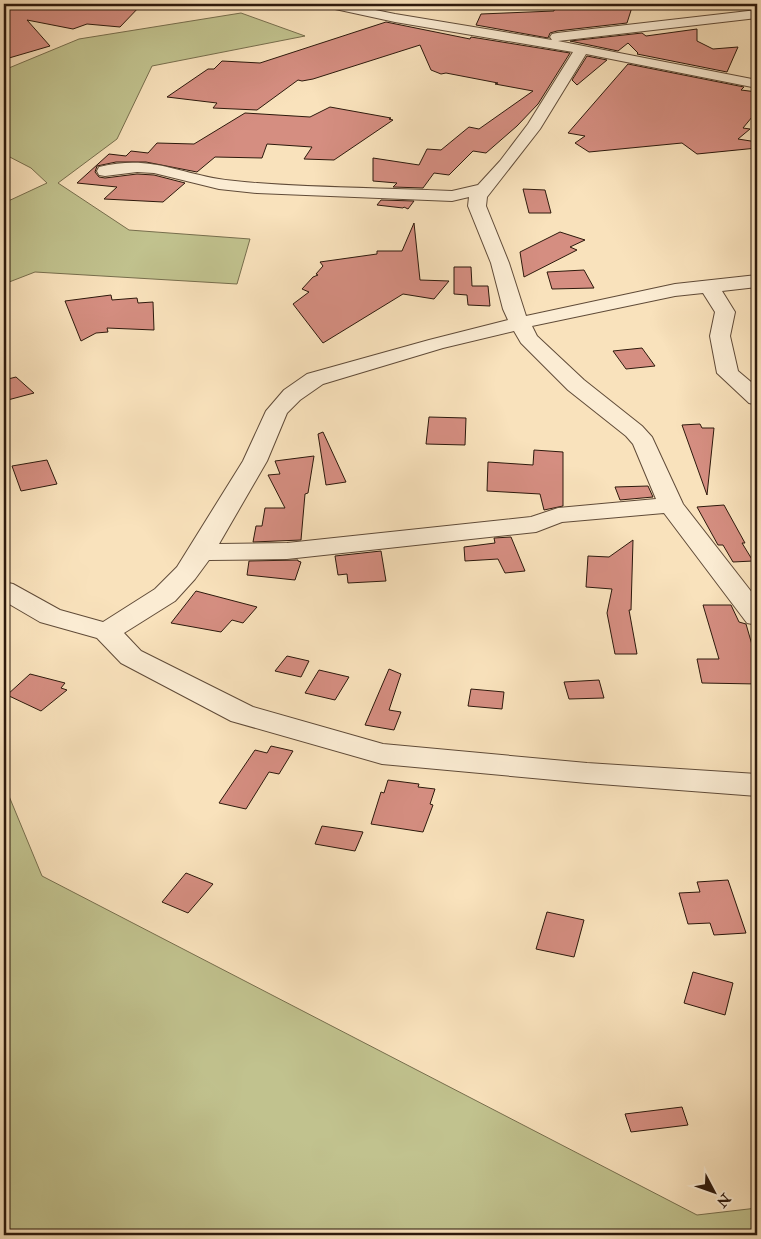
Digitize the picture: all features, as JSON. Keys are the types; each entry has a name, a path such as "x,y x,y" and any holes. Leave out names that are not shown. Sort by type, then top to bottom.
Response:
{"street":[{"path":"330,4 395,18 582,49 757,84"},
{"path":"734,4 740,16"},
{"path":"528,39 631,30 757,14"},
{"path":"480,197 535,126 582,49"},
{"path":"105,171 137,166 154,168 219,184 247,187 480,197"},
{"path":"480,197 500,263 505,287 519,323 528,338 542,354 576,385 634,431 644,442 671,505 757,617"},
{"path":"107,632 165,594 186,573 201,552 255,461 278,411 292,395 315,379 519,323 675,290 757,280"},
{"path":"709,286 725,312 720,336 728,373 757,398"},
{"path":"201,552 306,549 536,524 558,515 671,505"},
{"path":"4,590 50,616 107,632 131,657 242,714 382,754 587,773 757,785"}],"green space":[{"path":"241,13 305,36 152,66 117,139 58,183 129,230 250,239 237,284 35,272 4,284 4,203 47,183 31,168 4,154 4,70 79,39"},
{"path":"4,784 42,876 697,1215 757,1208 757,1235 4,1235"}],"building":[{"path":"4,4 142,4 120,27 87,24 73,29 27,20 50,46 9,58 4,26"},
{"path":"555,4 633,4 627,23 557,31 550,33 548,38 476,25 481,14 554,11"},
{"path":"386,22 470,39 471,37 570,53 538,104 517,126 486,153 473,151 449,175 434,173 423,188 393,187 397,183 373,181 373,158 419,165 427,149 441,150 469,127 479,129 533,91 446,73 441,74 431,70 420,45 313,79 298,80 257,110 213,108 217,103 167,97 208,69 214,69 222,61 260,63"},
{"path":"697,29 697,41 713,49 738,47 727,72 637,54 628,43 618,51 570,41 642,33 646,36"},
{"path":"587,56 607,60 577,85 572,80"},
{"path":"628,64 744,87 741,90 757,92 757,111 743,128 750,129 738,139 757,142 757,148 697,154 682,143 589,152 575,143 585,136 568,133"},
{"path":"330,107 391,118 389,119 393,120 334,160 304,159 312,147 267,144 262,158 215,157 197,172 146,162 116,162 97,166 95,172 99,177 137,174 154,175 185,183 163,202 104,199 117,187 77,183 109,154 126,156 131,151 148,153 157,143 194,144 245,113 310,117"},
{"path":"523,189 545,190 551,213 529,213"},
{"path":"381,200 414,201 408,209 377,205"},
{"path":"414,223 420,280 449,281 434,299 403,294 323,343 293,304 309,292 302,289 313,277 318,275 316,274 323,266 320,262 377,254 377,251 402,251"},
{"path":"560,232 585,240 570,247 577,250 524,277 520,252"},
{"path":"454,267 471,267 472,286 488,286 490,306 468,305 467,295 454,294"},
{"path":"584,270 594,288 552,289 547,272"},
{"path":"111,295 112,300 137,298 138,303 153,302 154,330 107,328 108,332 96,333 81,341 65,301"},
{"path":"642,348 655,366 626,369 613,351"},
{"path":"16,377 34,393 4,401 4,380"},
{"path":"429,417 466,418 465,445 426,444"},
{"path":"700,424 702,428 714,428 707,495 682,425"},
{"path":"323,432 346,482 326,485 318,434"},
{"path":"534,450 563,452 563,506 544,510 540,494 487,491 488,462 533,465"},
{"path":"314,456 308,493 305,494 301,540 253,542 256,526 262,526 265,508 285,508 268,475 280,474 275,461"},
{"path":"47,460 57,484 21,491 12,466"},
{"path":"648,486 653,497 620,500 615,487"},
{"path":"724,505 753,561 733,562 723,545 718,545 697,507"},
{"path":"511,537 525,571 505,573 498,559 465,561 464,547 495,543 494,538"},
{"path":"633,540 631,610 629,610 637,654 615,654 607,613 612,589 586,587 588,556 609,557"},
{"path":"381,551 386,581 348,583 347,574 338,575 335,556"},
{"path":"298,560 301,562 295,580 247,575 249,561"},
{"path":"196,591 257,607 243,623 232,620 221,632 171,623"},
{"path":"703,605 731,605 739,622 746,624 757,662 757,684 702,683 697,659 719,659"},
{"path":"287,656 309,661 301,677 275,671"},
{"path":"389,669 401,674 389,710 401,712 394,730 365,725"},
{"path":"319,670 349,677 335,700 305,693"},
{"path":"30,674 65,683 61,688 67,690 41,711 7,695"},
{"path":"599,680 604,698 569,699 564,682"},
{"path":"471,689 504,692 502,709 468,706"},
{"path":"271,746 293,751 279,774 269,772 246,809 219,803 255,750 267,753"},
{"path":"388,780 419,784 418,787 435,789 430,804 433,805 423,832 371,824 381,792 384,793"},
{"path":"322,826 363,832 355,851 315,844"},
{"path":"186,873 213,884 188,913 162,902"},
{"path":"728,880 746,933 714,935 710,923 688,924 679,893 700,892 697,882"},
{"path":"547,912 584,920 574,957 536,949"},
{"path":"693,972 733,983 725,1015 684,1003"},
{"path":"682,1107 688,1125 631,1132 625,1114"}]}
